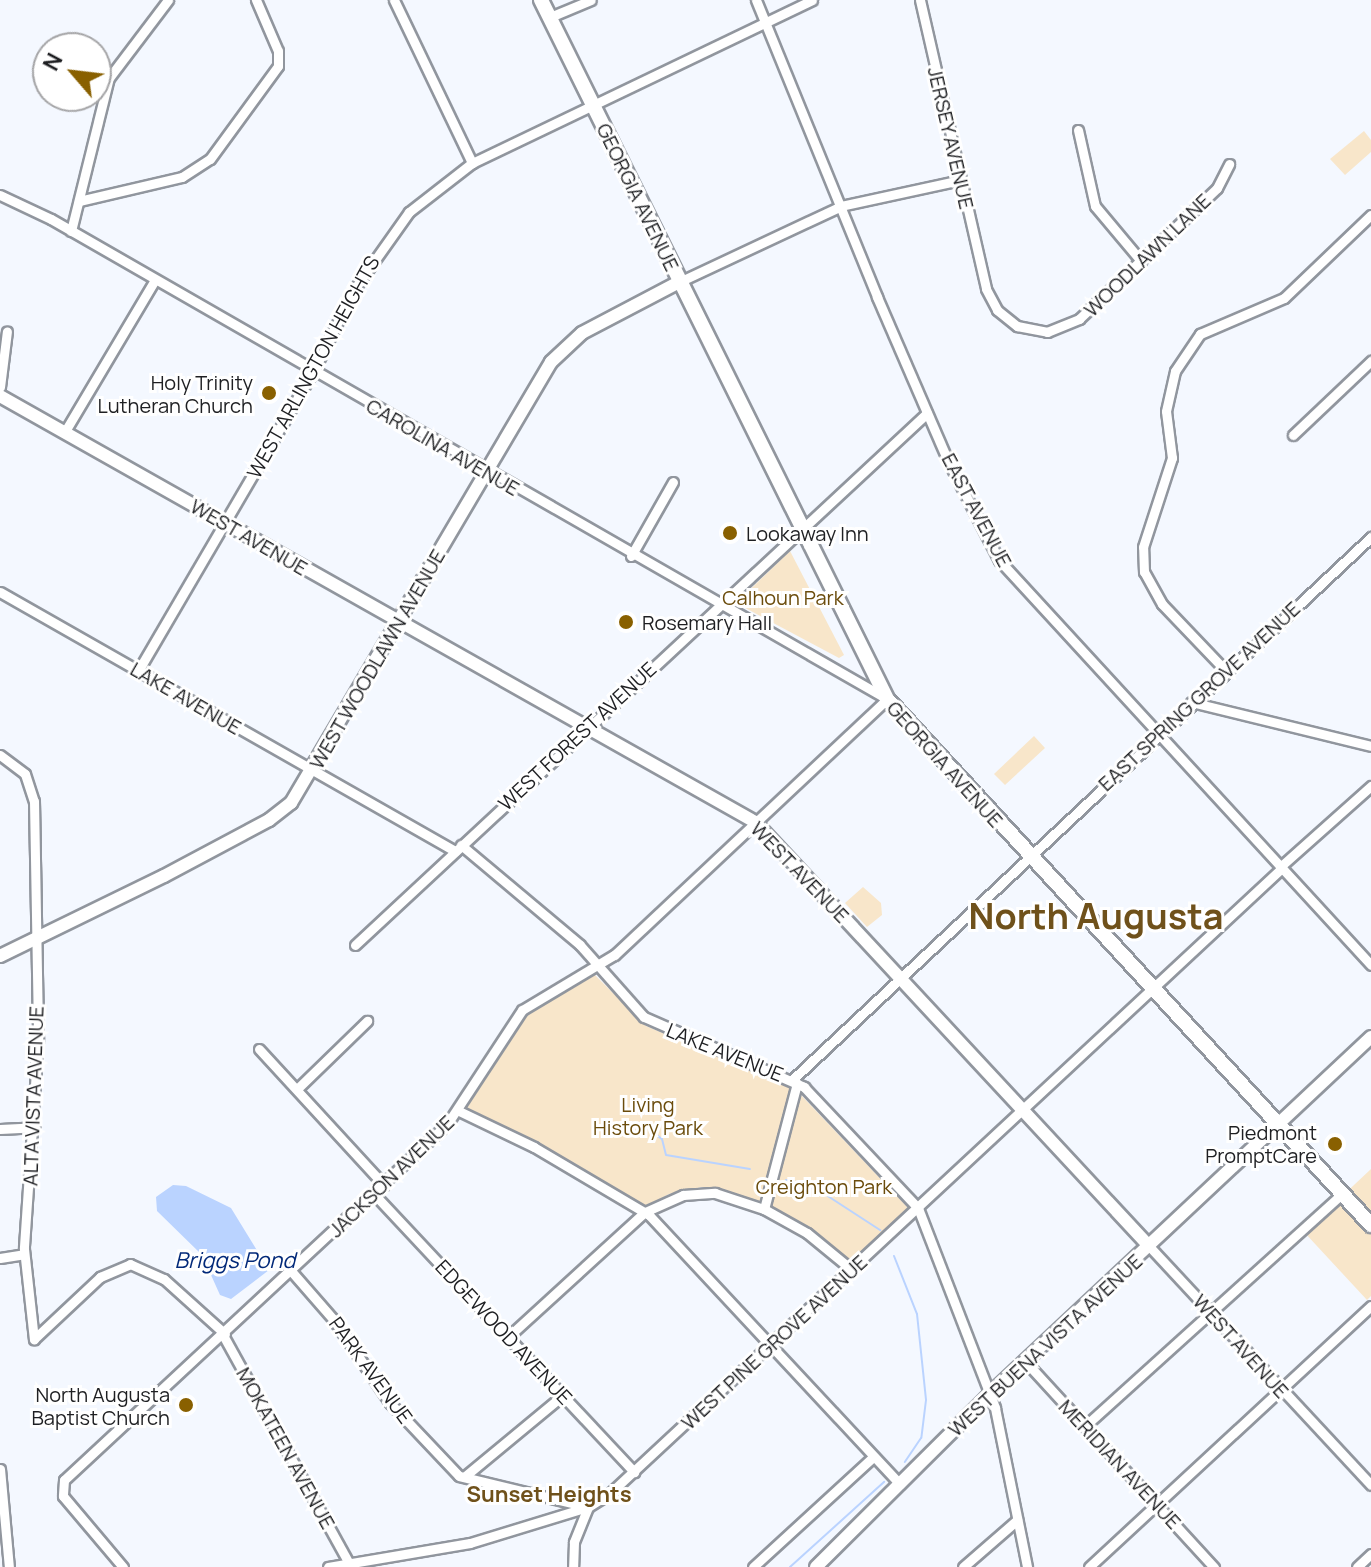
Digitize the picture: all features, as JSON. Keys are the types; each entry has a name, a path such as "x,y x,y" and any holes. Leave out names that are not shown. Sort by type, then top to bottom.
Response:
{"main road":[{"name":"GEORGIA AVENUE","path":"541,0 799,528 887,699 1275,1125 1371,1225"}],"street":[{"path":"71,231 109,78 168,0"},
{"path":"79,201 182,177 210,159 278,66 278,51 256,0"},
{"path":"394,0 472,163"},
{"path":"550,17 591,0"},
{"name":"EAST AVENUE","path":"756,0 927,413 999,560 1155,735 1371,965"},
{"name":"WEST ARLINGTON HEIGHTS","path":"138,671 313,372 353,291 397,226 420,201 472,163 812,0"},
{"name":"JERSEY AVENUE","path":"920,0 983,277"},
{"path":"1078,130 1095,206 1141,261"},
{"name":"WOODLAWN LANE","path":"983,277 1003,316 1025,329 1047,332 1079,319 1221,184 1229,164"},
{"path":"679,282 841,206 960,180"},
{"name":"CAROLINA AVENUE","path":"0,195 71,231 631,556 887,699"},
{"path":"1225,670 1162,604 1144,572 1143,547 1172,458 1166,411 1175,371 1200,334 1284,298 1371,215"},
{"path":"64,433 155,280"},
{"name":"WEST WOODLAWN AVENUE","path":"0,956 269,820 291,803 564,346 679,282"},
{"path":"0,387 7,331"},
{"path":"1293,435 1371,361"},
{"path":"1363,369 1371,379"},
{"name":"WEST AVENUE","path":"0,396 397,623 755,822 1371,1485"},
{"name":"WEST FOREST AVENUE","path":"355,945 799,528 927,413"},
{"path":"631,556 673,482"},
{"name":"EAST SPRING GROVE AVENUE","path":"795,1081 898,977 1371,537"},
{"name":"LAKE AVENUE","path":"0,592 312,771 458,848 580,945 644,1017 795,1081 918,1208 990,1394 1027,1567"},
{"name":"JACKSON AVENUE","path":"123,1567 69,1504 62,1488 67,1477 292,1272 459,1111 514,1019 541,995 598,967 887,699"},
{"path":"1191,702 1371,746"},
{"name":"ALTA VISTA AVENUE","path":"0,755 25,774 34,801 35,1127 24,1254"},
{"name":"WEST PINE GROVE AVENUE","path":"328,1567 348,1561 375,1564 470,1543 588,1507 634,1472 1371,786"},
{"path":"297,1089 367,1021"},
{"name":"WEST BUENA VISTA AVENUE","path":"816,1567 990,1394 1371,1037"},
{"path":"259,1049 384,1185"},
{"path":"764,1209 795,1081"},
{"path":"459,1111 645,1212 900,1484"},
{"path":"0,1129 35,1127"},
{"path":"509,1336 645,1212 673,1198 703,1193 764,1209 807,1233 852,1270"},
{"name":"EDGEWOOD AVENUE","path":"374,1194 634,1472"},
{"path":"1085,1426 1342,1194"},
{"path":"0,1258 24,1254"},
{"name":"MOKATEEN AVENUE","path":"24,1254 34,1339 100,1277 130,1264 164,1279 224,1335 348,1561"},
{"name":"PARK AVENUE","path":"292,1272 333,1319 390,1403 462,1477"},
{"path":"1089,1567 1371,1306"},
{"name":"MERIDIAN AVENUE","path":"1025,1361 1214,1567"},
{"path":"462,1477 563,1395"},
{"path":"753,1567 873,1457"},
{"path":"0,1469 9,1567"},
{"path":"462,1477 588,1507 574,1542 573,1567"},
{"path":"963,1567 1017,1520"},
{"path":"1357,1567 1371,1554"}],"green space":[{"path":"1364,131 1371,140 1371,152 1345,175 1330,159"},
{"name":"Calhoun Park","path":"790,551 844,655 839,658 736,603"},
{"path":"1034,736 1045,748 1005,785 994,774"},
{"path":"863,887 881,903 882,915 867,927 845,903"},
{"name":"Living History Park","path":"595,975 646,1026 792,1088 759,1203 702,1187 669,1194 645,1207 465,1111 518,1023 552,996"},
{"name":"Creighton Park","path":"801,1095 910,1210 852,1265 812,1232 770,1208"},
{"path":"1371,1169 1371,1296 1367,1300 1304,1232"}],"water":[{"name":"Briggs Pond","path":"173,1185 186,1186 231,1208 269,1270 231,1299 220,1295 202,1255 157,1211 156,1197"}],"waterway":[{"path":"649,1129 662,1139 666,1155 750,1169"},
{"path":"786,1180 820,1191 880,1230"},
{"path":"894,1256 917,1314 926,1400 921,1438 905,1462"},
{"path":"790,1567 884,1482"}],"place":[{"name":"Holy Trinity Lutheran Church","path":"269,393"},
{"name":"Lookaway Inn","path":"730,533"},
{"name":"Rosemary Hall","path":"626,622"},
{"name":"Piedmont PromptCare","path":"1335,1144"},
{"name":"North Augusta Baptist Church","path":"186,1405"}],"district":[{"name":"North Augusta","path":"1096,916"},
{"name":"Sunset Heights","path":"549,1495"}]}
